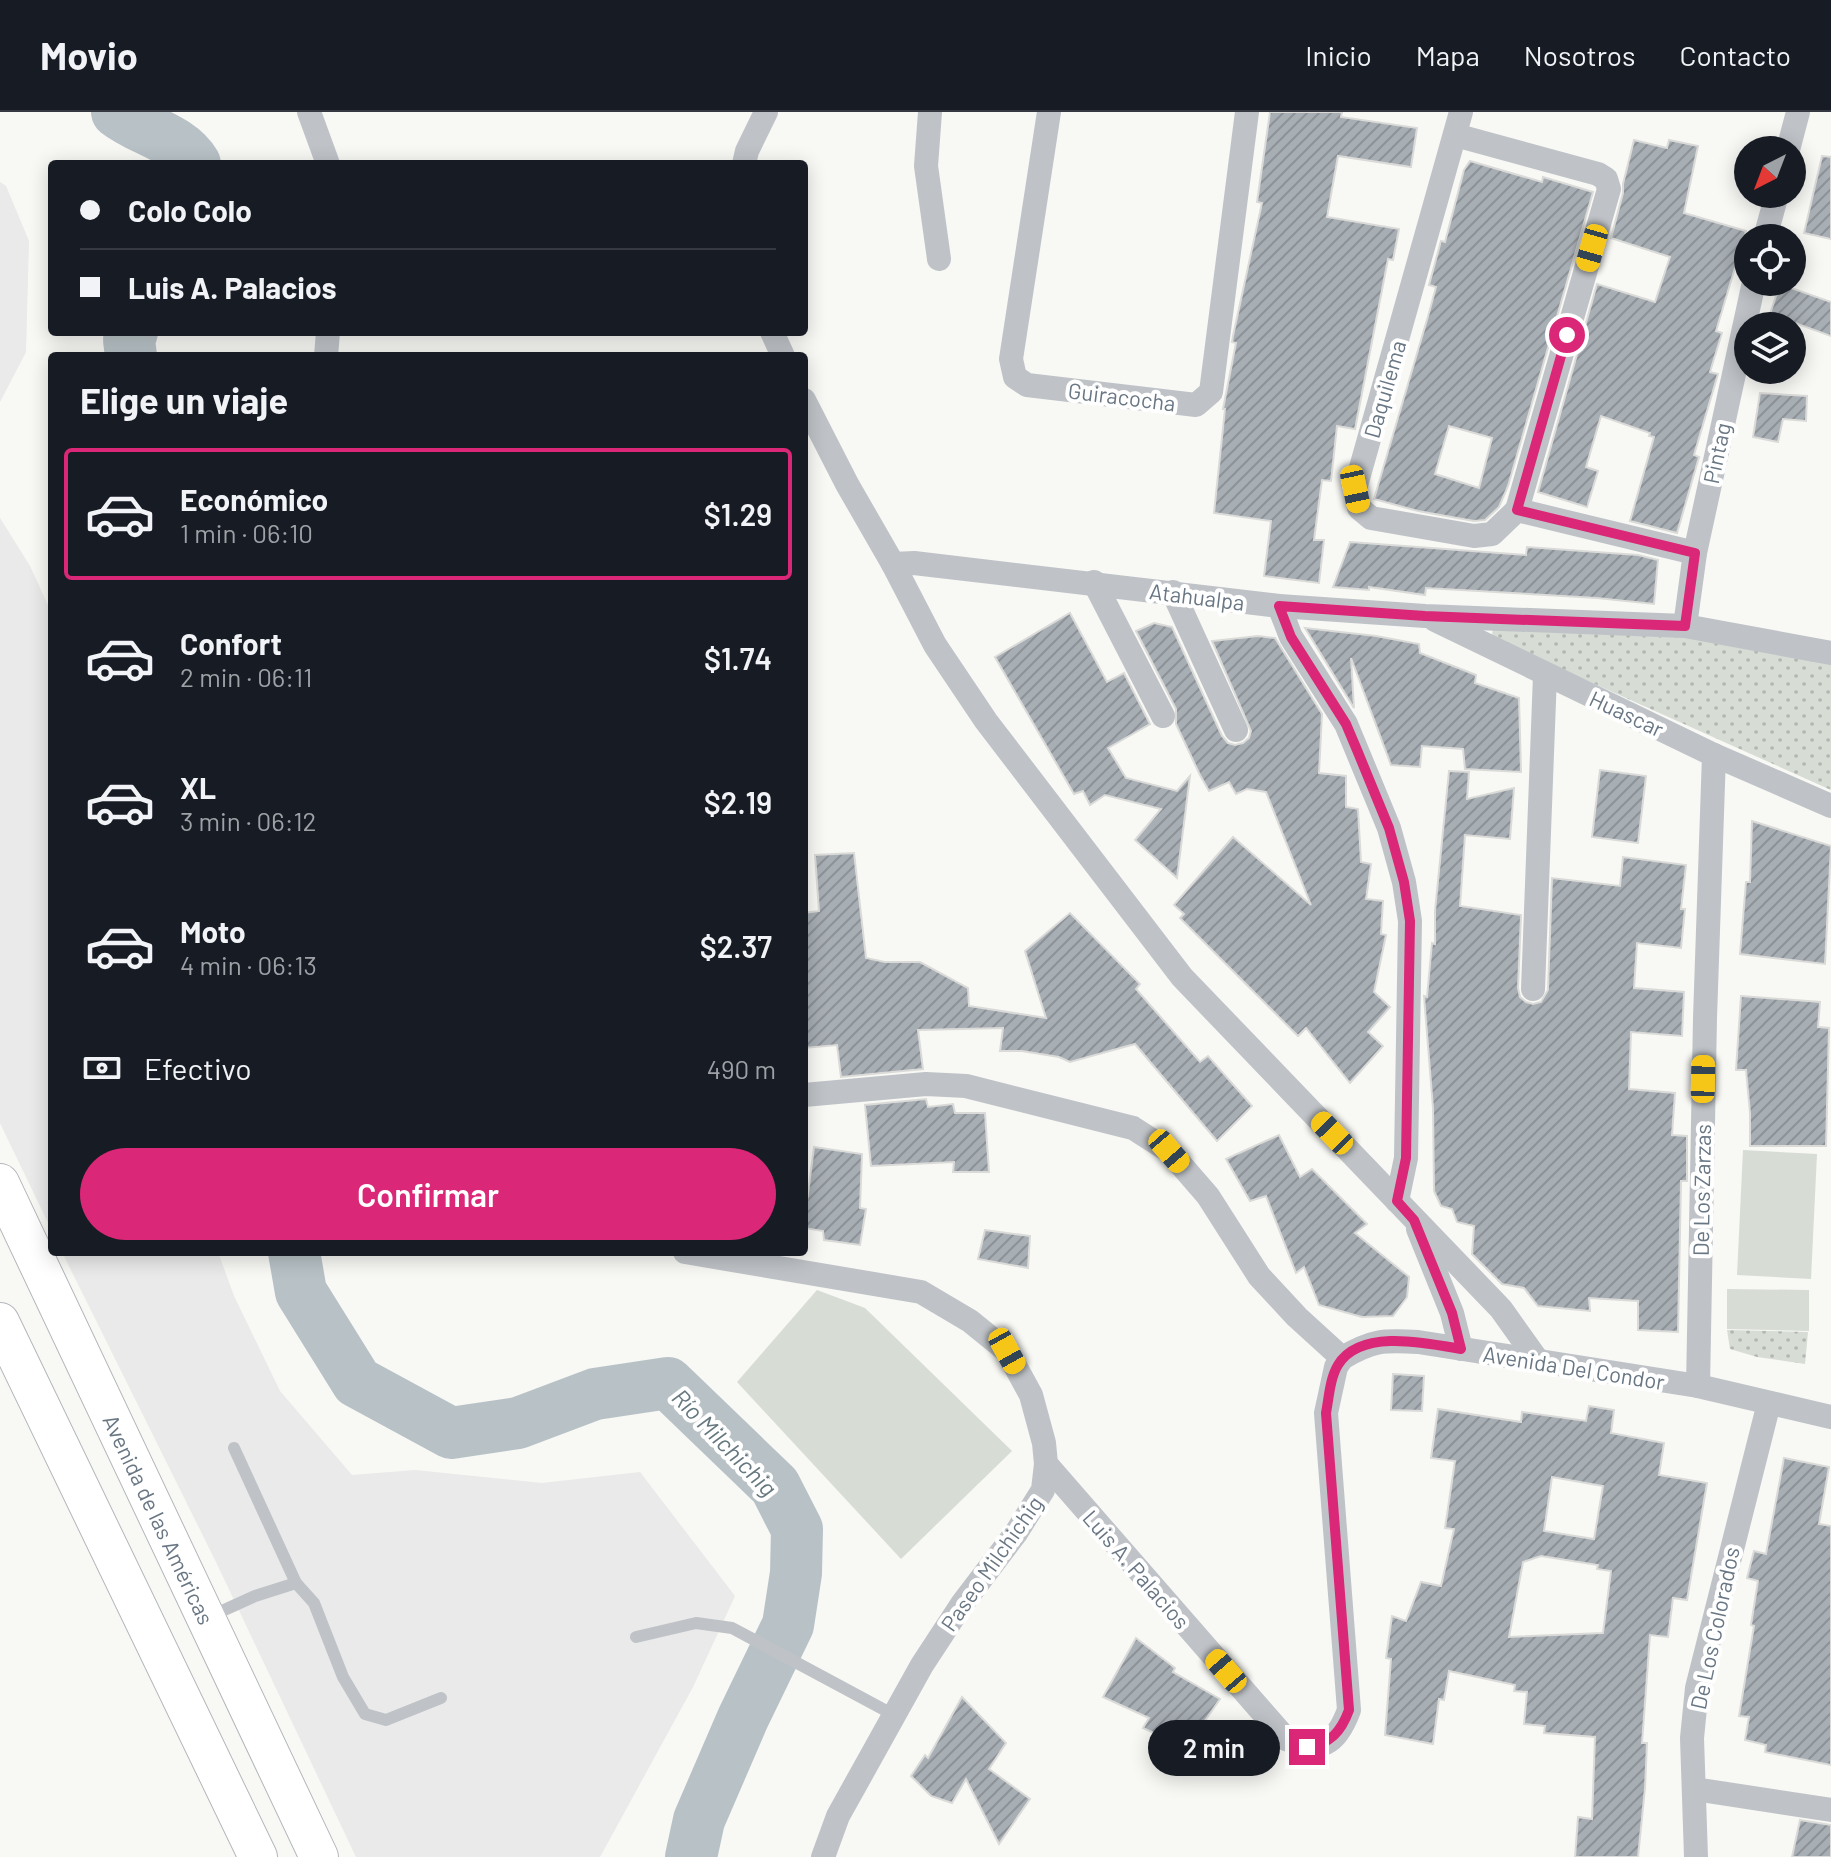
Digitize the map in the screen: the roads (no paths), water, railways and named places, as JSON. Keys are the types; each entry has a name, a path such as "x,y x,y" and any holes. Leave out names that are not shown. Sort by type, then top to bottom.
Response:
{"main road":[{"name":"Avenida de las Américas","path":"0,1183 319,1857"},
{"path":"0,1322 258,1857"}],"street":[{"path":"309,112 327,160"},
{"path":"745,160 766,112"},
{"path":"930,112 926,166 939,259"},
{"name":"Guiracocha","path":"1049,112 1011,359 1015,377 1027,385 1196,405 1211,392 1247,112"},
{"path":"1792,136 1798,112"},
{"path":"1458,124 1598,174 1606,179 1609,189 1517,510 1695,553"},
{"name":"Daquilema","path":"1458,124 1355,489 1359,508 1371,518 1474,536 1492,534 1517,510"},
{"name":"Pintag","path":"1685,626 1695,553 1751,296"},
{"path":"808,408 935,645 986,721 1182,977 1501,1309 1538,1361"},
{"name":"Atahualpa","path":"893,564 914,563 1094,582 1279,606 1425,616 1685,626 1831,653"},
{"path":"1094,582 1163,716"},
{"path":"1173,592 1236,730"},
{"path":"1279,606 1291,637 1346,724 1389,828 1404,882 1410,921 1407,1142 1397,1201"},
{"name":"Huascar","path":"1425,616 1714,755 1831,806"},
{"path":"1533,989 1545,675"},
{"name":"De Los Zarzas","path":"1698,1386 1714,755"},
{"path":"808,1095 926,1084 966,1086 1133,1128 1169,1151 1208,1196 1259,1276 1297,1317 1342,1358"},
{"path":"1414,1220 1452,1313 1461,1349"},
{"name":"Paseo Milchichig","path":"709,1256 921,1292 970,1321 1007,1351 1031,1395 1044,1443 1046,1464 1043,1490 922,1665 838,1816 823,1857"},
{"name":"Avenida Del Condor","path":"1342,1358 1384,1340 1461,1349 1698,1386 1831,1417"},
{"name":"Luis A. Palacios","path":"1046,1464 1286,1739 1307,1747 1323,1745 1343,1728 1349,1710 1326,1413 1336,1367 1342,1358"},
{"name":"De Los Colorados","path":"1696,1857 1692,1738 1697,1688 1769,1403"},
{"path":"1694,1789 1831,1810"}],"lane":[{"path":"234,1448 296,1583 314,1603 343,1677 365,1714 386,1720 441,1698"},
{"path":"205,1619 255,1596 296,1583"},
{"path":"636,1637 696,1623 732,1628 894,1715"}],"waterway":[{"name":"Río Milchichig","path":"117,112 170,141 192,160"},
{"name":"Río Milchichig","path":"130,336 130,352"},
{"name":"Río Milchichig","path":"295,1256 301,1292 357,1382 451,1433 518,1423 595,1394 668,1383 775,1486 797,1529 796,1573 788,1625 699,1820 691,1857"}]}
